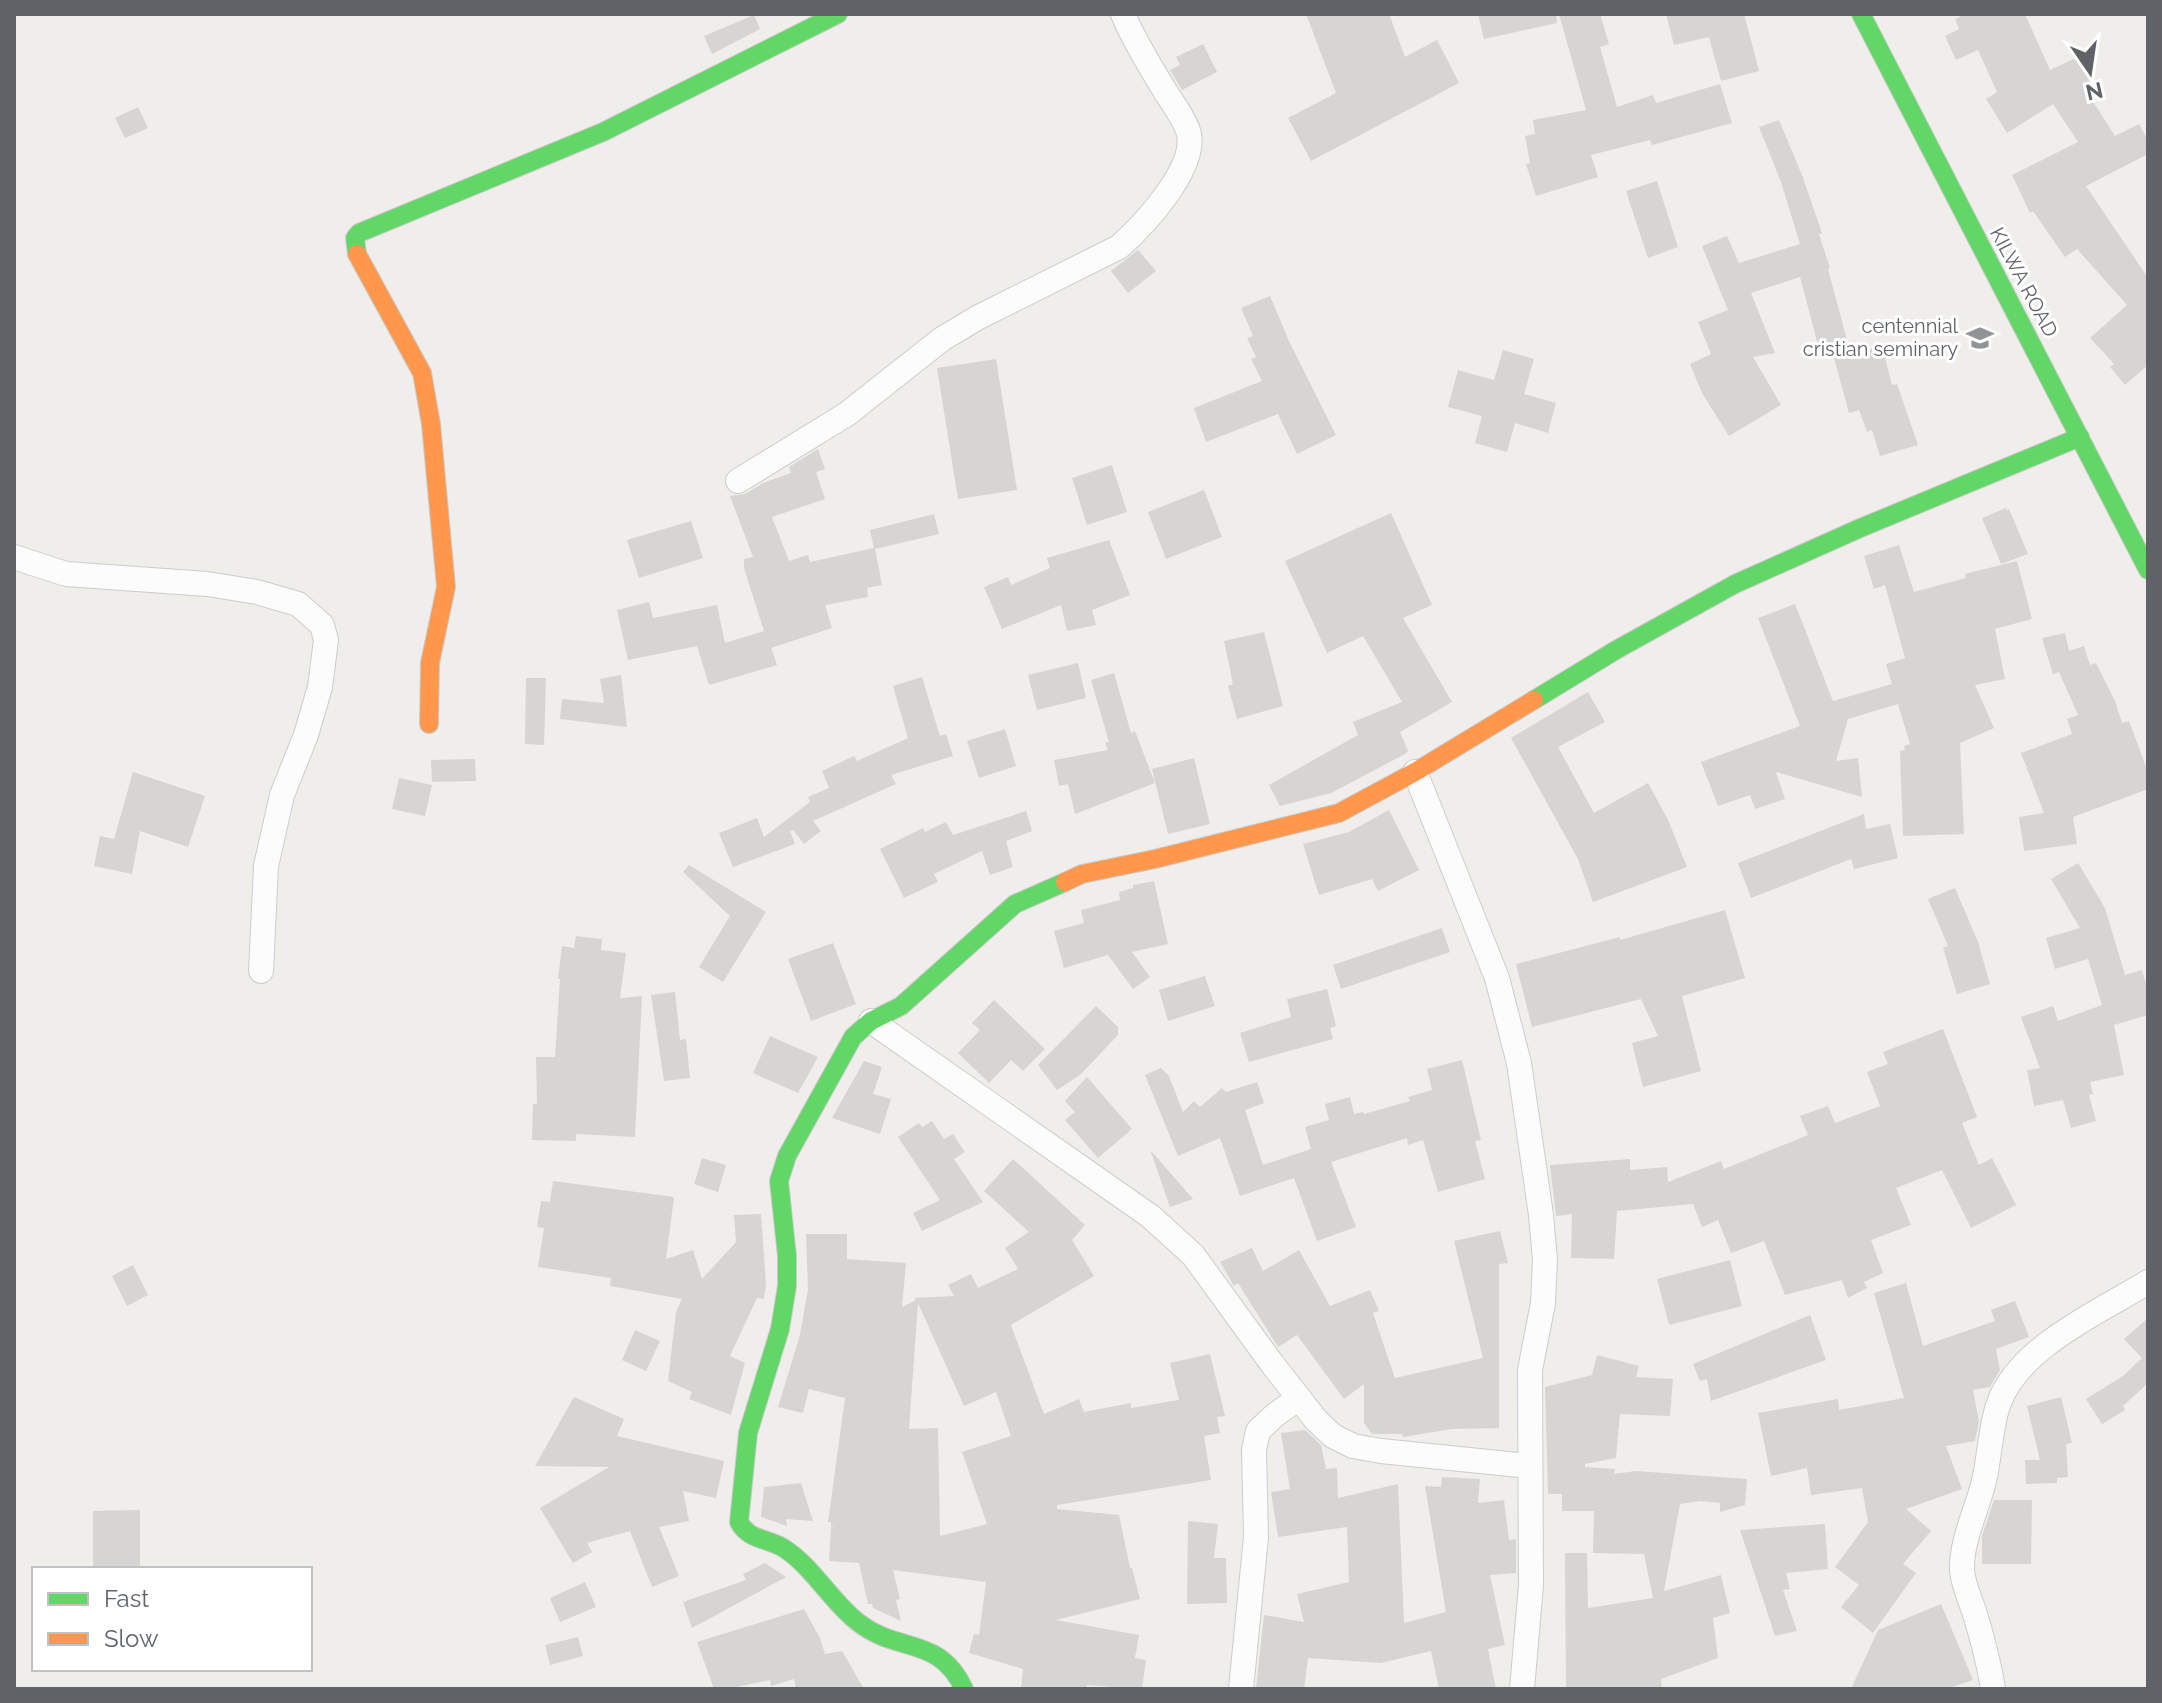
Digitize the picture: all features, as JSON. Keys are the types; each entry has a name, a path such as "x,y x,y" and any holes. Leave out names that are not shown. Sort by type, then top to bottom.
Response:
{"main road":[{"path":"429,724 430,663 446,587 431,424 422,373 360,262 355,238 359,233 444,196 603,132 838,14"},
{"name":"KILWA ROAD","path":"1861,14 2148,570"},
{"path":"964,1689 944,1658 918,1645 876,1634 856,1622 797,1559 782,1547 752,1539 743,1532 739,1522 748,1433 780,1329 787,1286 779,1181 787,1156 853,1037 871,1021 901,1006 1015,904 1082,874 1339,813 1415,772 1616,650 1735,584 2080,437"}],"street":[{"path":"738,481 847,414 942,339 977,318 1119,247 1137,231 1187,161 1190,149 1186,126 1123,14"},
{"path":"14,557 66,574 207,584 257,592 298,604 322,625 326,640 320,687 306,735 282,795 266,866 261,971"},
{"path":"1415,772 1497,978 1521,1078 1541,1215 1545,1260 1543,1303 1530,1370 1531,1585 1522,1689"},
{"path":"871,1021 1150,1216 1193,1255 1316,1420 1333,1436 1353,1446 1529,1466"},
{"path":"1993,1689 1981,1632 1962,1572 1964,1544 1977,1510 1991,1454 1997,1407 2005,1387 2019,1368 2083,1321 2148,1282"},
{"path":"1241,1689 1256,1537 1254,1450 1258,1431 1299,1398"}],"building":[{"path":"1306,14 1389,14 1405,57 1437,40 1459,83 1311,161 1288,118 1336,93"},
{"path":"1478,14 1556,14 1557,23 1484,39"},
{"path":"1559,14 1600,14 1609,44 1600,47 1617,107 1653,95 1656,103 1720,84 1732,123 1652,145 1650,140 1591,155 1598,177 1536,196 1526,164 1530,163 1525,136 1535,134 1533,120 1586,110"},
{"path":"1666,14 1744,14 1759,71 1721,81 1709,37 1674,45"},
{"path":"1966,14 2025,14 2050,70 2080,56 2094,85 2085,89 2115,136 2139,124 2148,141 2148,154 2086,186 2148,278 2148,365 2125,385 2110,367 2114,364 2090,338 2127,305 2077,249 2065,257 2033,211 2030,213 2012,175 2078,142 2053,104 2007,133 1986,99 1997,92 1978,50 1956,60 1945,36 1959,29 1955,19"},
{"path":"754,15 760,29 712,54 704,36"},
{"path":"1203,44 1217,72 1182,90 1170,70 1180,65 1176,57"},
{"path":"138,107 148,128 125,138 115,118"},
{"path":"1779,120 1822,233 1819,234 1847,340 1818,345 1800,277 1751,293 1775,353 1753,357 1781,405 1729,436 1702,393 1690,364 1711,354 1698,322 1728,310 1702,246 1727,236 1739,263 1800,244 1781,182 1759,127"},
{"path":"1657,181 1678,247 1648,258 1626,191"},
{"path":"1138,250 1156,271 1128,293 1111,271"},
{"path":"1270,296 1336,435 1297,454 1278,414 1206,442 1194,408 1262,381 1251,359 1256,357 1247,338 1253,336 1241,308"},
{"path":"1882,346 1892,385 1897,384 1918,445 1880,456 1872,430 1867,432 1859,410 1849,413 1834,358"},
{"path":"1503,350 1534,359 1524,394 1556,403 1548,433 1515,423 1507,452 1475,443 1482,416 1448,407 1458,370 1494,380"},
{"path":"996,359 1017,490 958,499 937,368"},
{"path":"818,449 825,469 816,472 825,499 772,517 789,561 808,555 810,562 874,548 870,530 934,514 939,534 875,549 882,585 867,588 868,597 825,605 832,628 771,648 777,665 709,685 697,646 628,660 617,610 649,602 653,618 717,605 725,643 764,631 744,568 744,559 753,557 730,496 745,494 763,483 791,473 789,467"},
{"path":"1112,465 1127,512 1087,525 1072,478"},
{"path":"1204,490 1222,537 1166,559 1148,512"},
{"path":"2006,508 2028,554 2001,564 1982,518"},
{"path":"1391,513 1432,605 1403,618 1452,702 1400,732 1408,751 1405,754 1331,793 1280,806 1269,785 1358,735 1353,722 1402,702 1363,636 1327,653 1285,561"},
{"path":"691,521 703,558 639,578 627,540"},
{"path":"1109,540 1130,595 1092,610 1096,625 1067,631 1061,605 1002,629 984,587 1008,577 1011,585 1050,568 1047,558"},
{"path":"1899,545 1914,592 1966,578 1965,574 2017,561 2032,619 1995,629 2005,679 1975,685 1994,728 1960,743 1964,834 1903,836 1900,751 1910,744 1898,704 1848,719 1836,761 1858,758 1862,797 1776,772 1785,799 1755,809 1750,795 1718,806 1701,762 1800,726 1758,618 1795,604 1833,701 1892,684 1886,664 1905,658 1885,585 1874,589 1864,556"},
{"path":"1264,632 1283,706 1237,719 1228,686 1233,684 1224,641"},
{"path":"2065,633 2069,651 2084,646 2090,665 2096,663 2115,701 2122,723 2129,721 2148,772 2148,789 2073,817 2077,844 2024,851 2019,817 2044,813 2021,753 2072,734 2067,719 2078,715 2059,672 2053,674 2042,638"},
{"path":"1078,663 1086,698 1037,710 1028,675"},
{"path":"1114,673 1131,733 1135,731 1155,783 1075,814 1068,784 1059,786 1054,760 1108,750 1105,743 1109,742 1091,680"},
{"path":"621,675 627,727 560,719 562,699 604,703 600,679"},
{"path":"922,677 940,736 946,734 953,756 891,775 896,784 813,821 821,831 804,844 793,830 790,831 795,844 733,867 719,833 757,818 764,837 810,802 808,797 829,788 822,771 854,756 857,761 908,738 893,686"},
{"path":"526,678 546,678 544,745 525,744"},
{"path":"1588,692 1605,722 1558,747 1594,813 1648,783 1668,820 1687,867 1593,902 1578,859 1511,738"},
{"path":"1005,729 1016,766 979,778 967,741"},
{"path":"1194,758 1210,824 1168,834 1152,769"},
{"path":"475,759 476,781 432,782 431,760"},
{"path":"133,772 205,796 188,847 140,831 132,874 94,866 100,836 114,839"},
{"path":"399,778 432,785 425,816 392,809"},
{"path":"1389,810 1419,870 1378,891 1372,879 1319,895 1303,844 1349,832"},
{"path":"1026,811 1032,831 1006,841 1013,867 990,875 982,851 934,874 938,882 904,898 880,849 923,828 925,832 946,822 953,835"},
{"path":"1864,814 1866,829 1890,824 1898,858 1854,869 1851,859 1751,898 1738,863"},
{"path":"2078,863 2105,908 2125,975 2142,970 2148,990 2148,1015 2114,1025 2124,1075 2090,1082 2093,1094 2089,1095 2096,1121 2071,1128 2063,1100 2034,1106 2027,1070 2040,1068 2021,1017 2053,1006 2058,1021 2102,1005 2088,959 2055,969 2046,938 2080,928 2051,879"},
{"path":"689,865 766,912 723,982 699,967 730,916 683,872"},
{"path":"1154,881 1168,944 1132,952 1150,977 1133,989 1108,955 1064,968 1054,931 1084,923 1081,910 1120,900 1119,892 1133,888 1133,885"},
{"path":"1955,888 1978,942 1990,984 1957,994 1943,948 1948,946 1928,899"},
{"path":"1725,910 1745,978 1682,996 1701,1071 1643,1087 1632,1043 1658,1036 1641,999 1532,1027 1516,964 1620,937 1620,940"},
{"path":"1442,928 1450,952 1341,989 1333,965"},
{"path":"576,936 602,939 601,950 626,953 620,998 642,996 635,1137 576,1134 576,1141 532,1140 533,1104 537,1104 536,1057 555,1057 562,946 574,948"},
{"path":"833,943 856,1004 811,1021 788,959"},
{"path":"1205,976 1215,1006 1168,1021 1159,990"},
{"path":"1327,989 1336,1026 1330,1028 1333,1039 1249,1062 1240,1033 1291,1017 1287,999"},
{"path":"675,992 680,1040 686,1039 690,1078 664,1081 651,995"},
{"path":"994,1000 1045,1049 1023,1071 1011,1060 989,1083 958,1053 980,1030 972,1023"},
{"path":"1096,1006 1118,1027 1118,1035 1080,1075 1057,1090 1038,1065"},
{"path":"1943,1029 1977,1117 1962,1123 1979,1165 1992,1158 2016,1205 1971,1228 1942,1170 1896,1188 1911,1225 1871,1240 1883,1273 1864,1282 1867,1288 1848,1298 1842,1280 1785,1295 1764,1241 1731,1253 1718,1220 1702,1227 1693,1204 1617,1211 1614,1259 1571,1258 1572,1214 1556,1216 1550,1165 1630,1159 1630,1170 1667,1167 1668,1182 1721,1161 1724,1169 1808,1135 1800,1116 1828,1106 1835,1123 1880,1106 1867,1072 1888,1064 1883,1052"},
{"path":"770,1036 818,1057 798,1093 753,1073"},
{"path":"1462,1060 1481,1140 1475,1141 1485,1179 1438,1192 1423,1140 1408,1145 1407,1138 1331,1162 1356,1227 1317,1241 1294,1178 1240,1196 1220,1138 1178,1156 1145,1075 1161,1068 1169,1076 1183,1112 1194,1101 1200,1107 1222,1088 1226,1092 1257,1082 1264,1103 1245,1110 1263,1165 1311,1149 1305,1127 1329,1120 1325,1104 1350,1097 1354,1114 1364,1114 1410,1101 1408,1097 1432,1090 1427,1069"},
{"path":"864,1061 882,1067 873,1094 891,1099 880,1134 832,1118"},
{"path":"1087,1077 1132,1129 1098,1158 1065,1120 1075,1112 1065,1101"},
{"path":"932,1121 944,1139 953,1134 965,1152 954,1159 983,1202 922,1231 913,1213 940,1200 898,1137 919,1123 922,1127"},
{"path":"1152,1152 1193,1199 1170,1207"},
{"path":"702,1158 726,1165 718,1192 694,1184"},
{"path":"1013,1159 1085,1225 1072,1240 1094,1276 1011,1325 1044,1414 1079,1399 1084,1412 1131,1403 1131,1408 1179,1400 1170,1363 1210,1354 1225,1416 1217,1417 1220,1433 1204,1436 1211,1480 1057,1505 1057,1509 1119,1515 1140,1599 1056,1620 1139,1635 1135,1658 1146,1660 1142,1689 1087,1685 1087,1689 1021,1689 1023,1669 969,1653 974,1634 979,1635 986,1582 893,1570 900,1599 896,1600 901,1621 873,1608 872,1604 868,1604 859,1563 829,1561 831,1527 835,1525 831,1526 828,1522 845,1398 809,1389 803,1413 778,1407 800,1335 808,1289 806,1234 847,1234 847,1259 906,1263 902,1307 915,1298 954,1296 948,1285 971,1274 978,1288 1018,1269 1005,1248 1029,1232 984,1191","holes":["918,1303 964,1406 996,1392 1011,1436 962,1452 987,1524 940,1536 938,1428 909,1429"]},
{"path":"553,1181 674,1197 666,1259 693,1250 702,1279 736,1242 734,1215 761,1214 766,1284 764,1299 757,1298 730,1356 745,1363 731,1415 689,1399 692,1392 668,1381 676,1312 682,1299 610,1286 611,1278 538,1267 544,1228 537,1227 541,1201 550,1202"},
{"path":"1500,1231 1508,1263 1499,1264 1499,1428 1452,1429 1403,1437 1402,1434 1372,1434 1364,1423 1364,1384 1344,1399 1297,1335 1278,1347 1238,1283 1234,1286 1220,1262 1252,1248 1263,1271 1299,1250 1330,1306 1370,1290 1379,1311 1373,1313 1395,1378 1483,1358 1454,1241"},
{"path":"1730,1260 1742,1306 1669,1325 1657,1279"},
{"path":"133,1265 148,1295 127,1306 112,1276"},
{"path":"1906,1283 1923,1346 1995,1321 1991,1310 2015,1301 2029,1337 1996,1349 2000,1370 1990,1387 1973,1390 1979,1421 1975,1441 1946,1446 1962,1489 1906,1509 1931,1531 1903,1564 1916,1573 1873,1633 1841,1607 1859,1585 1835,1567 1868,1522 1862,1488 1811,1495 1807,1468 1771,1476 1758,1413 1838,1399 1839,1410 1904,1398 1874,1293"},
{"path":"1810,1315 1826,1360 1711,1401 1707,1379 1700,1381 1693,1364"},
{"path":"2148,1318 2148,1383 2123,1406 2125,1410 2102,1424 2086,1399 2123,1376 2142,1358 2124,1339"},
{"path":"635,1330 660,1341 646,1371 622,1360"},
{"path":"1597,1355 1639,1366 1636,1377 1673,1379 1670,1416 1620,1414 1616,1458 1585,1464 1585,1467 1615,1469 1614,1474 1636,1471 1747,1479 1745,1505 1720,1512 1720,1503 1700,1501 1680,1504 1664,1591 1721,1575 1730,1613 1713,1618 1718,1658 1661,1679 1662,1689 1566,1689 1565,1553 1587,1553 1588,1608 1653,1598 1644,1554 1593,1553 1594,1511 1562,1511 1562,1494 1548,1494 1545,1387 1592,1375"},
{"path":"574,1397 624,1419 617,1436 724,1461 716,1498 683,1491 689,1521 659,1527 679,1576 652,1587 630,1531 587,1543 592,1552 573,1563 540,1508 609,1467 535,1466"},
{"path":"2061,1397 2072,1443 2066,1444 2068,1477 2057,1478 2057,1483 2026,1484 2025,1460 2040,1460 2027,1406"},
{"path":"1305,1430 1321,1445 1326,1469 1337,1468 1338,1498 1398,1484 1404,1623 1446,1612 1425,1486 1441,1487 1442,1477 1480,1479 1478,1503 1504,1500 1509,1540 1516,1539 1516,1573 1490,1575 1505,1645 1488,1649 1496,1689 1439,1689 1431,1651 1381,1663 1308,1658 1304,1689 1256,1689 1264,1615 1304,1622 1297,1594 1349,1582 1347,1527 1278,1537 1271,1492 1290,1489 1281,1433"},
{"path":"801,1483 813,1521 786,1519 787,1526 761,1517 764,1487"},
{"path":"1994,1500 2032,1500 2031,1564 1982,1564 1982,1536"},
{"path":"140,1510 140,1567 93,1567 93,1511"},
{"path":"1188,1521 1218,1524 1214,1558 1226,1558 1227,1603 1187,1604"},
{"path":"1825,1524 1828,1569 1786,1573 1790,1589 1783,1590 1797,1631 1775,1636 1740,1530"},
{"path":"765,1563 786,1577 692,1628 683,1602 746,1580 743,1574"},
{"path":"585,1582 596,1607 560,1622 550,1598"},
{"path":"1941,1604 1973,1680 1946,1689 1851,1689 1878,1630"},
{"path":"804,1609 825,1654 842,1651 864,1689 796,1689 794,1679 771,1686 770,1680 714,1689 697,1642"},
{"path":"578,1637 583,1656 550,1665 545,1645"}],"traffic: fast":[{"path":"357,254 355,238 359,233 603,132 838,14"},
{"path":"1861,14 2148,570"},
{"path":"1534,700 1735,584 2080,437"},
{"path":"964,1689 943,1660 917,1647 874,1633 859,1623 796,1557 779,1545 748,1533 739,1522 748,1433 780,1329 787,1286 779,1181 787,1156 853,1037 871,1021 901,1006 1015,904 1065,882"}],"traffic: slow":[{"path":"357,254 422,373 431,424 446,587 430,663 429,724"},
{"path":"1065,882 1082,874 1339,813 1415,772 1534,700"}],"place":[{"name":"centennial cristian seminary","path":"1980,338"}]}
